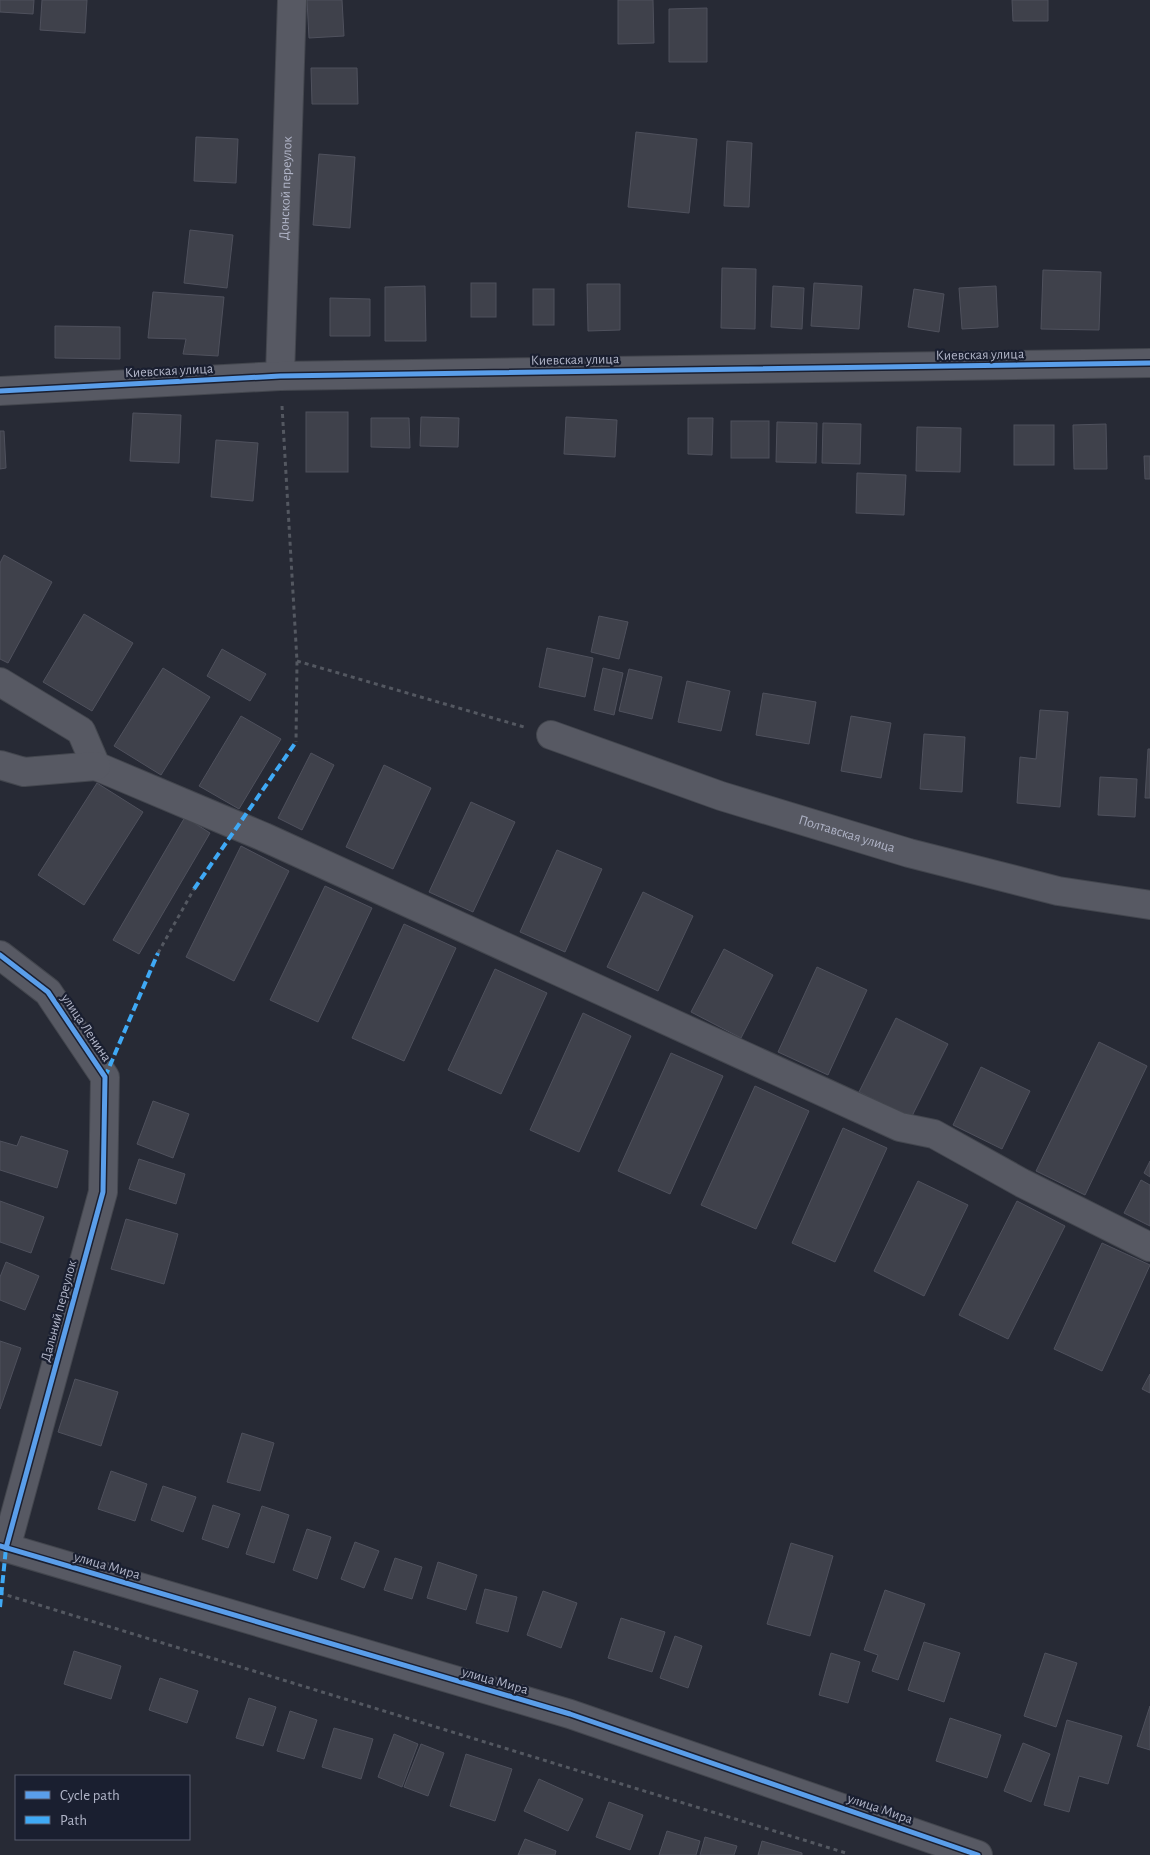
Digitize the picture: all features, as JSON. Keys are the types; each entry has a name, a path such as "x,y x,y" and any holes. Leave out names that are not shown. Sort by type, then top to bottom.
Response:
{"street":[{"name":"Донской переулок","path":"280,376 292,0"},
{"name":"Киевская улица","path":"0,391 280,376 1150,363"},
{"path":"0,682 81,731 96,766"},
{"name":"Полтавская улица","path":"551,735 721,796 909,853 1058,891 1150,905"},
{"path":"0,765 24,772 96,766 264,837 900,1127 934,1134 1022,1183 1150,1247"},
{"name":"улица Ленина","path":"0,956 48,992 105,1077"},
{"name":"Дальний переулок","path":"3,1547 103,1192 105,1077"},
{"name":"улица Мира","path":"3,1547 570,1714 978,1855"}],"path":[{"path":"280,376 297,661 296,742"},
{"path":"297,661 551,735"},
{"path":"158,953 194,889"},
{"path":"0,1593 846,1853"}],"building":[{"path":"0,0 34,0 33,14 0,12"},
{"path":"42,0 87,0 85,33 40,30"},
{"path":"307,0 342,0 344,36 309,38"},
{"path":"618,0 653,0 654,43 618,44"},
{"path":"1012,0 1048,0 1048,21 1013,21"},
{"path":"707,8 707,62 669,62 669,9"},
{"path":"311,68 357,68 358,104 312,104"},
{"path":"636,132 697,139 689,213 628,207"},
{"path":"196,137 238,139 236,183 194,181"},
{"path":"727,141 752,143 749,207 724,206"},
{"path":"319,154 355,157 350,228 313,225"},
{"path":"190,230 233,235 227,288 184,283"},
{"path":"722,268 756,269 755,329 721,328"},
{"path":"1043,270 1101,272 1099,330 1041,329"},
{"path":"471,283 496,283 496,317 471,317"},
{"path":"814,283 862,286 859,329 811,326"},
{"path":"587,284 620,284 620,330 588,331"},
{"path":"425,286 426,341 385,341 385,287"},
{"path":"773,286 804,288 802,329 771,327"},
{"path":"996,286 998,327 962,329 959,288"},
{"path":"533,289 554,289 554,325 533,325"},
{"path":"914,289 944,294 939,332 908,327"},
{"path":"153,292 224,297 218,356 183,354 186,339 148,338"},
{"path":"330,298 370,299 370,336 330,336"},
{"path":"55,326 120,327 120,359 55,358"},
{"path":"306,412 348,412 348,472 306,472"},
{"path":"133,413 181,415 179,463 130,461"},
{"path":"421,417 459,418 458,447 420,446"},
{"path":"566,417 617,420 615,457 564,454"},
{"path":"371,418 409,418 410,448 371,447"},
{"path":"688,418 713,418 712,455 688,454"},
{"path":"731,421 769,421 769,458 731,458"},
{"path":"777,422 817,423 816,463 776,462"},
{"path":"823,423 861,424 860,464 822,463"},
{"path":"1106,424 1107,469 1074,469 1073,425"},
{"path":"1014,425 1054,425 1054,465 1014,465"},
{"path":"917,427 961,428 960,472 916,471"},
{"path":"0,431 4,431 6,468 0,469"},
{"path":"216,440 258,443 253,501 211,497"},
{"path":"1144,456 1150,456 1150,479 1145,479"},
{"path":"857,473 906,475 904,515 856,513"},
{"path":"4,555 52,582 8,663 0,659 0,563"},
{"path":"84,614 133,643 92,711 43,682"},
{"path":"599,616 628,622 619,659 591,652"},
{"path":"547,648 593,658 585,697 539,687"},
{"path":"222,649 266,674 250,701 207,676"},
{"path":"163,668 210,697 161,775 114,746"},
{"path":"603,668 623,673 614,715 594,710"},
{"path":"629,669 662,677 652,719 619,711"},
{"path":"687,681 730,691 721,731 678,722"},
{"path":"763,693 816,702 809,744 756,735"},
{"path":"1040,710 1068,712 1060,807 1017,803 1020,757 1036,759"},
{"path":"241,716 281,739 239,809 199,786"},
{"path":"851,716 891,723 881,778 841,771"},
{"path":"924,734 965,737 962,792 920,789"},
{"path":"1148,749 1150,749 1150,798 1145,798"},
{"path":"311,753 334,765 302,830 278,818"},
{"path":"384,765 431,788 393,869 346,847"},
{"path":"1100,777 1137,779 1135,817 1098,815"},
{"path":"97,783 143,812 84,905 38,875"},
{"path":"471,802 515,822 473,912 429,892"},
{"path":"185,817 210,833 139,954 113,940"},
{"path":"241,846 289,871 234,981 186,957"},
{"path":"557,850 602,869 565,952 520,932"},
{"path":"325,886 372,908 318,1022 270,1000"},
{"path":"643,892 693,916 658,991 607,967"},
{"path":"404,924 456,948 404,1061 352,1038"},
{"path":"724,949 773,975 741,1038 691,1012"},
{"path":"817,967 867,990 828,1075 778,1052"},
{"path":"495,969 547,993 501,1094 448,1070"},
{"path":"583,1013 631,1036 579,1152 530,1130"},
{"path":"896,1018 948,1044 911,1118 859,1092"},
{"path":"1099,1042 1147,1066 1085,1195 1036,1171"},
{"path":"671,1053 723,1076 670,1194 618,1171"},
{"path":"981,1067 1030,1091 1002,1149 953,1125"},
{"path":"755,1086 809,1111 756,1229 701,1205"},
{"path":"153,1101 189,1114 173,1158 137,1144"},
{"path":"843,1128 887,1148 835,1262 792,1243"},
{"path":"21,1136 68,1151 57,1188 0,1170 0,1141 17,1146"},
{"path":"139,1159 185,1174 176,1204 129,1189"},
{"path":"1150,1161 1150,1177 1144,1173"},
{"path":"1141,1180 1150,1185 1150,1226 1124,1213"},
{"path":"918,1181 968,1205 924,1296 874,1271"},
{"path":"0,1201 44,1217 31,1253 0,1242"},
{"path":"1017,1201 1065,1226 1008,1339 959,1315"},
{"path":"126,1219 178,1234 164,1284 111,1269"},
{"path":"1102,1243 1150,1265 1102,1371 1054,1349"},
{"path":"6,1262 39,1276 25,1310 0,1300 0,1277"},
{"path":"0,1341 21,1348 0,1409"},
{"path":"1150,1374 1150,1393 1142,1389"},
{"path":"75,1379 118,1392 101,1446 58,1432"},
{"path":"242,1433 274,1443 260,1491 227,1482"},
{"path":"111,1471 147,1484 135,1521 98,1509"},
{"path":"163,1486 196,1497 183,1532 151,1520"},
{"path":"213,1505 240,1514 228,1548 202,1539"},
{"path":"262,1506 289,1515 274,1563 246,1554"},
{"path":"307,1529 331,1537 317,1579 293,1570"},
{"path":"355,1542 379,1551 364,1588 341,1579"},
{"path":"791,1543 833,1556 810,1636 767,1624"},
{"path":"395,1558 422,1567 412,1599 384,1590"},
{"path":"438,1562 477,1575 466,1610 427,1598"},
{"path":"485,1589 517,1597 508,1632 476,1623"},
{"path":"885,1590 925,1604 898,1680 872,1671 878,1655 864,1650"},
{"path":"543,1591 577,1603 561,1648 527,1635"},
{"path":"621,1618 665,1632 652,1672 608,1658"},
{"path":"675,1636 702,1646 688,1688 660,1678"},
{"path":"924,1642 960,1653 944,1702 908,1690"},
{"path":"74,1651 121,1666 111,1699 64,1684"},
{"path":"831,1653 860,1662 848,1703 819,1695"},
{"path":"1045,1653 1077,1663 1056,1727 1024,1716"},
{"path":"160,1678 198,1691 187,1723 149,1710"},
{"path":"249,1698 276,1707 263,1746 236,1738"},
{"path":"1150,1706 1150,1750 1137,1746"},
{"path":"290,1711 317,1720 304,1759 277,1751"},
{"path":"950,1718 1001,1735 987,1778 936,1761"},
{"path":"1067,1720 1122,1736 1108,1784 1079,1776 1069,1812 1044,1805"},
{"path":"334,1728 373,1739 361,1779 322,1767"},
{"path":"394,1734 418,1744 402,1787 378,1777"},
{"path":"1023,1743 1050,1754 1031,1802 1004,1791"},
{"path":"421,1744 444,1753 428,1796 404,1787"},
{"path":"466,1754 512,1769 495,1821 450,1806"},
{"path":"539,1779 583,1799 568,1831 524,1811"},
{"path":"609,1802 643,1815 630,1850 596,1837"},
{"path":"667,1831 700,1841 696,1855 659,1855"},
{"path":"705,1837 737,1846 734,1855 700,1855"},
{"path":"525,1839 556,1851 555,1855 518,1855"},
{"path":"762,1841 802,1853 802,1855 758,1855"}],"marked path":[{"path":"194,889 296,742"},
{"path":"105,1077 158,953"},
{"path":"0,1607 6,1548"}],"cycle path":[{"path":"0,391 280,376 1150,363"},
{"path":"0,955 48,992 105,1077 103,1192 6,1548"},
{"path":"0,1546 570,1714 978,1855"}]}
